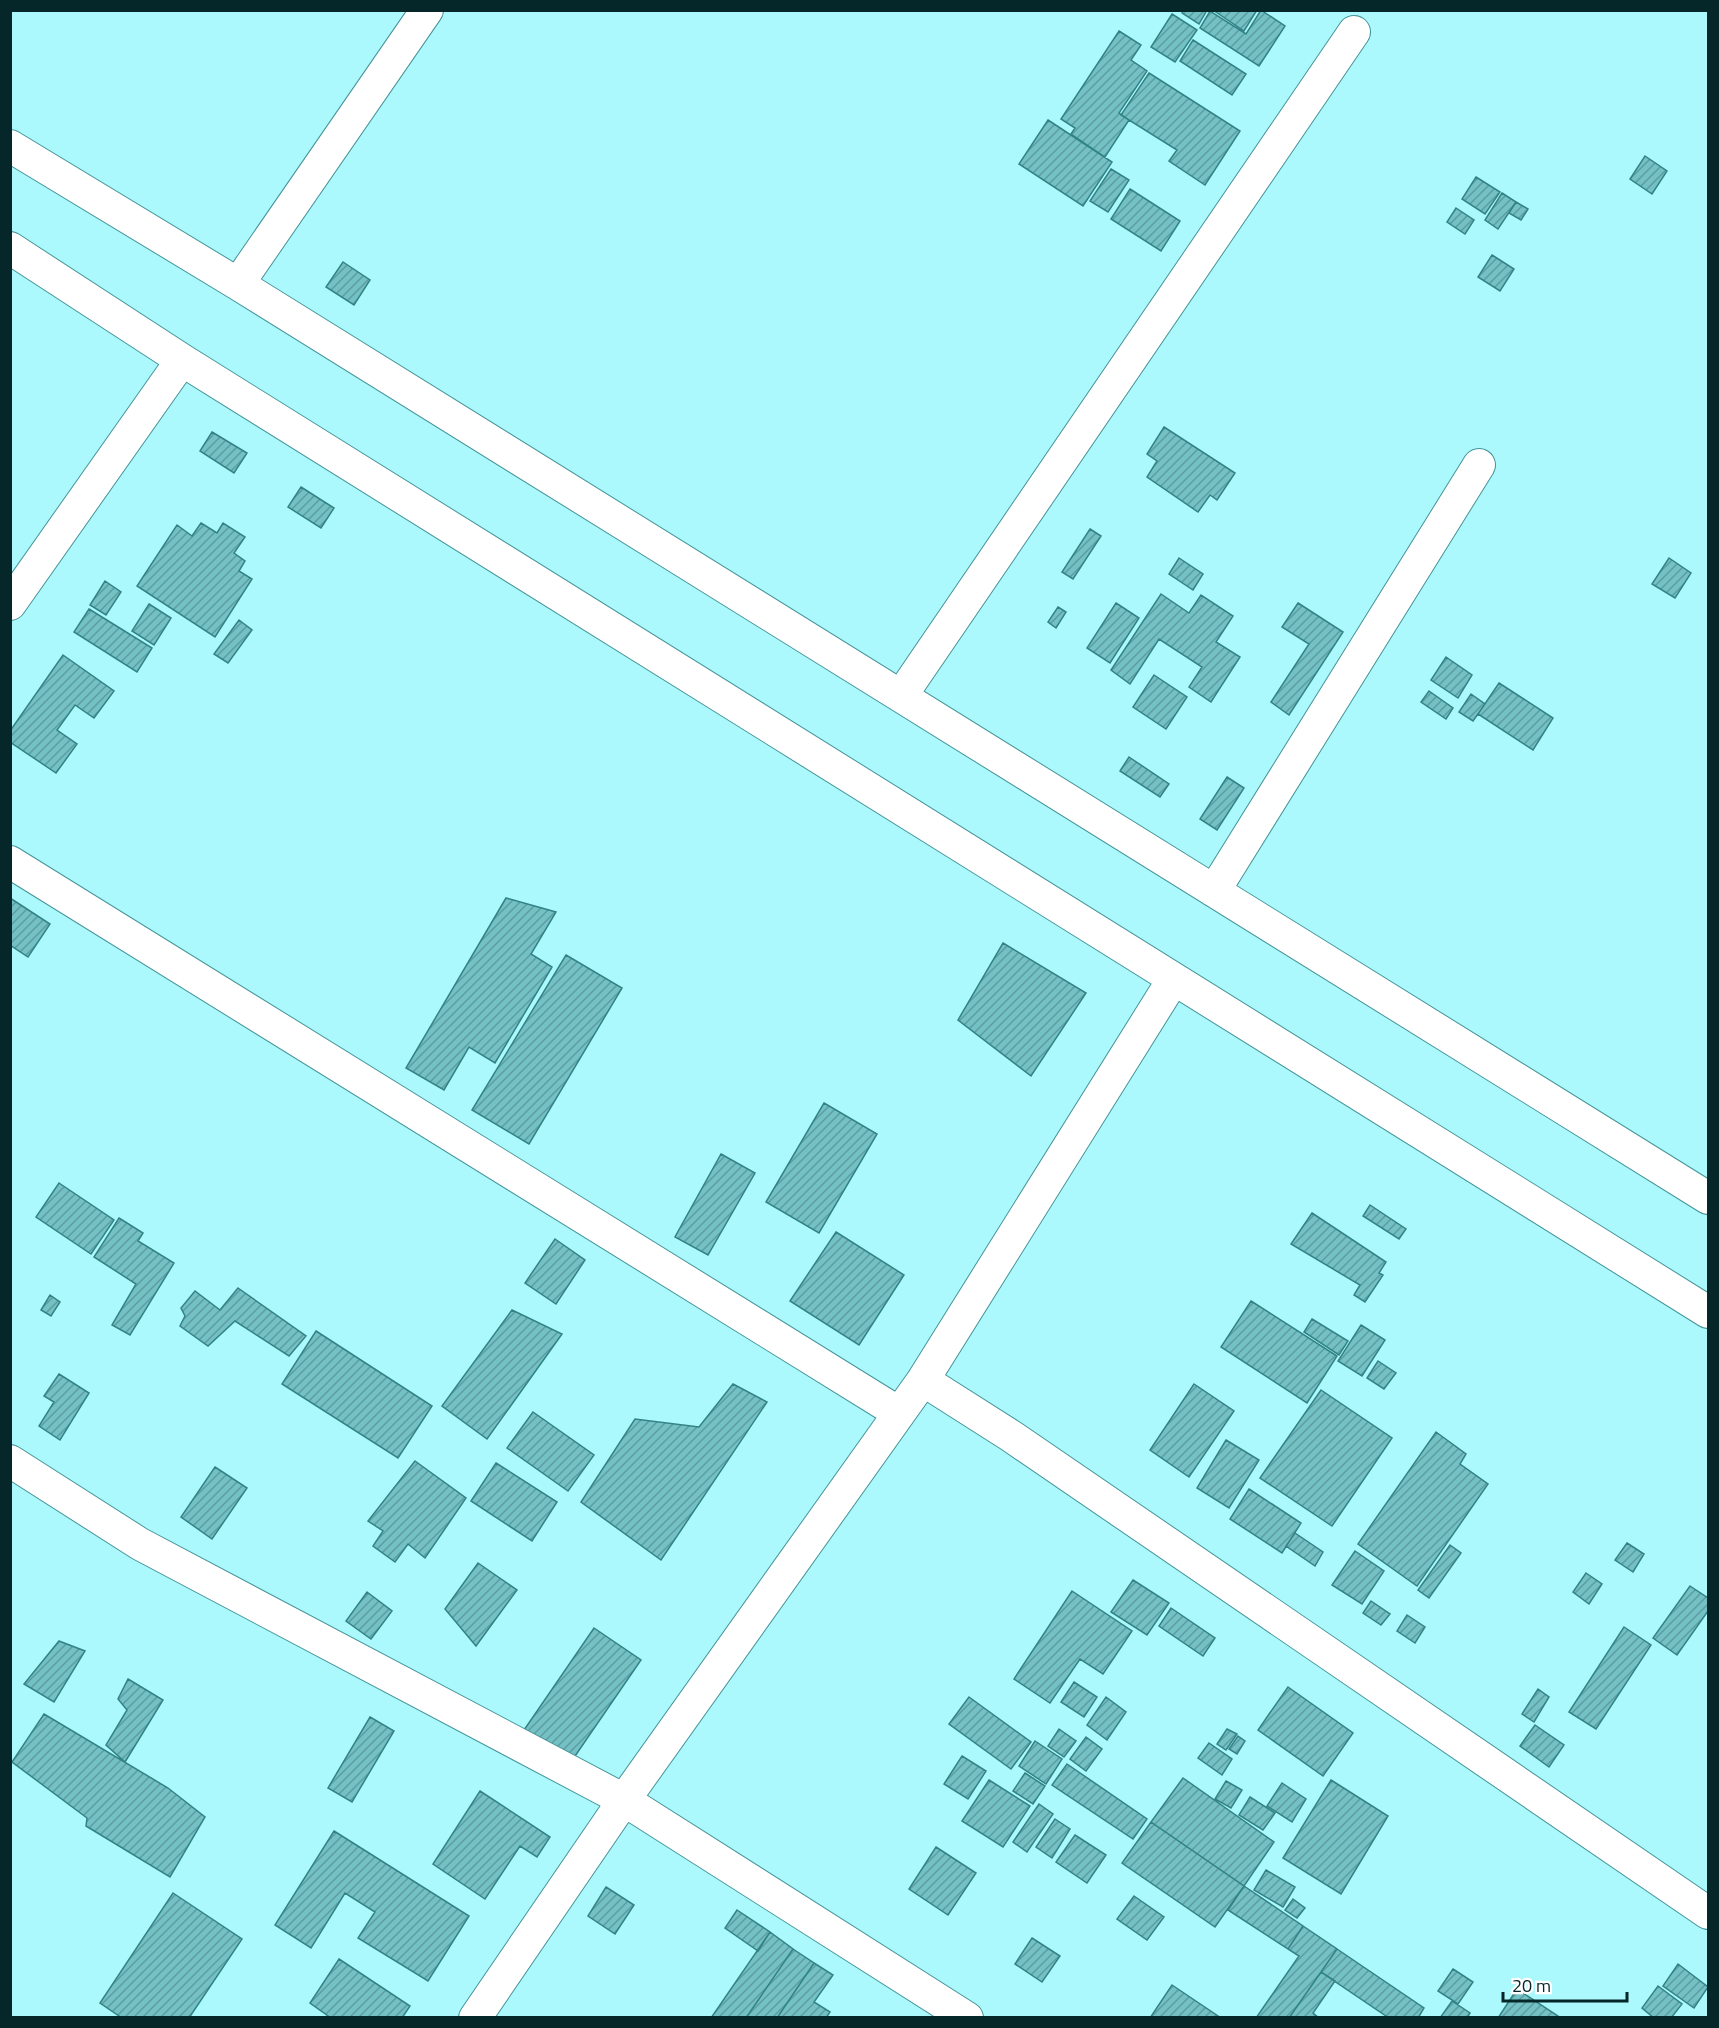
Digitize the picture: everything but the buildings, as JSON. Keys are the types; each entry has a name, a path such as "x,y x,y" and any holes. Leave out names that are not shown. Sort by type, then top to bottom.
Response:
{"street":[{"path":"238,284 427,10"},
{"path":"901,696 1354,32"},
{"path":"10,146 238,284 1708,1198"},
{"path":"10,248 182,360 1708,1312"},
{"path":"10,603 182,360"},
{"path":"1214,891 1479,465"},
{"path":"10,862 899,1413"},
{"path":"475,2018 624,1800 923,1380 1173,980"},
{"path":"923,1380 1011,1436 1708,1913"},
{"path":"10,1461 140,1544 624,1800 967,2018"}]}
